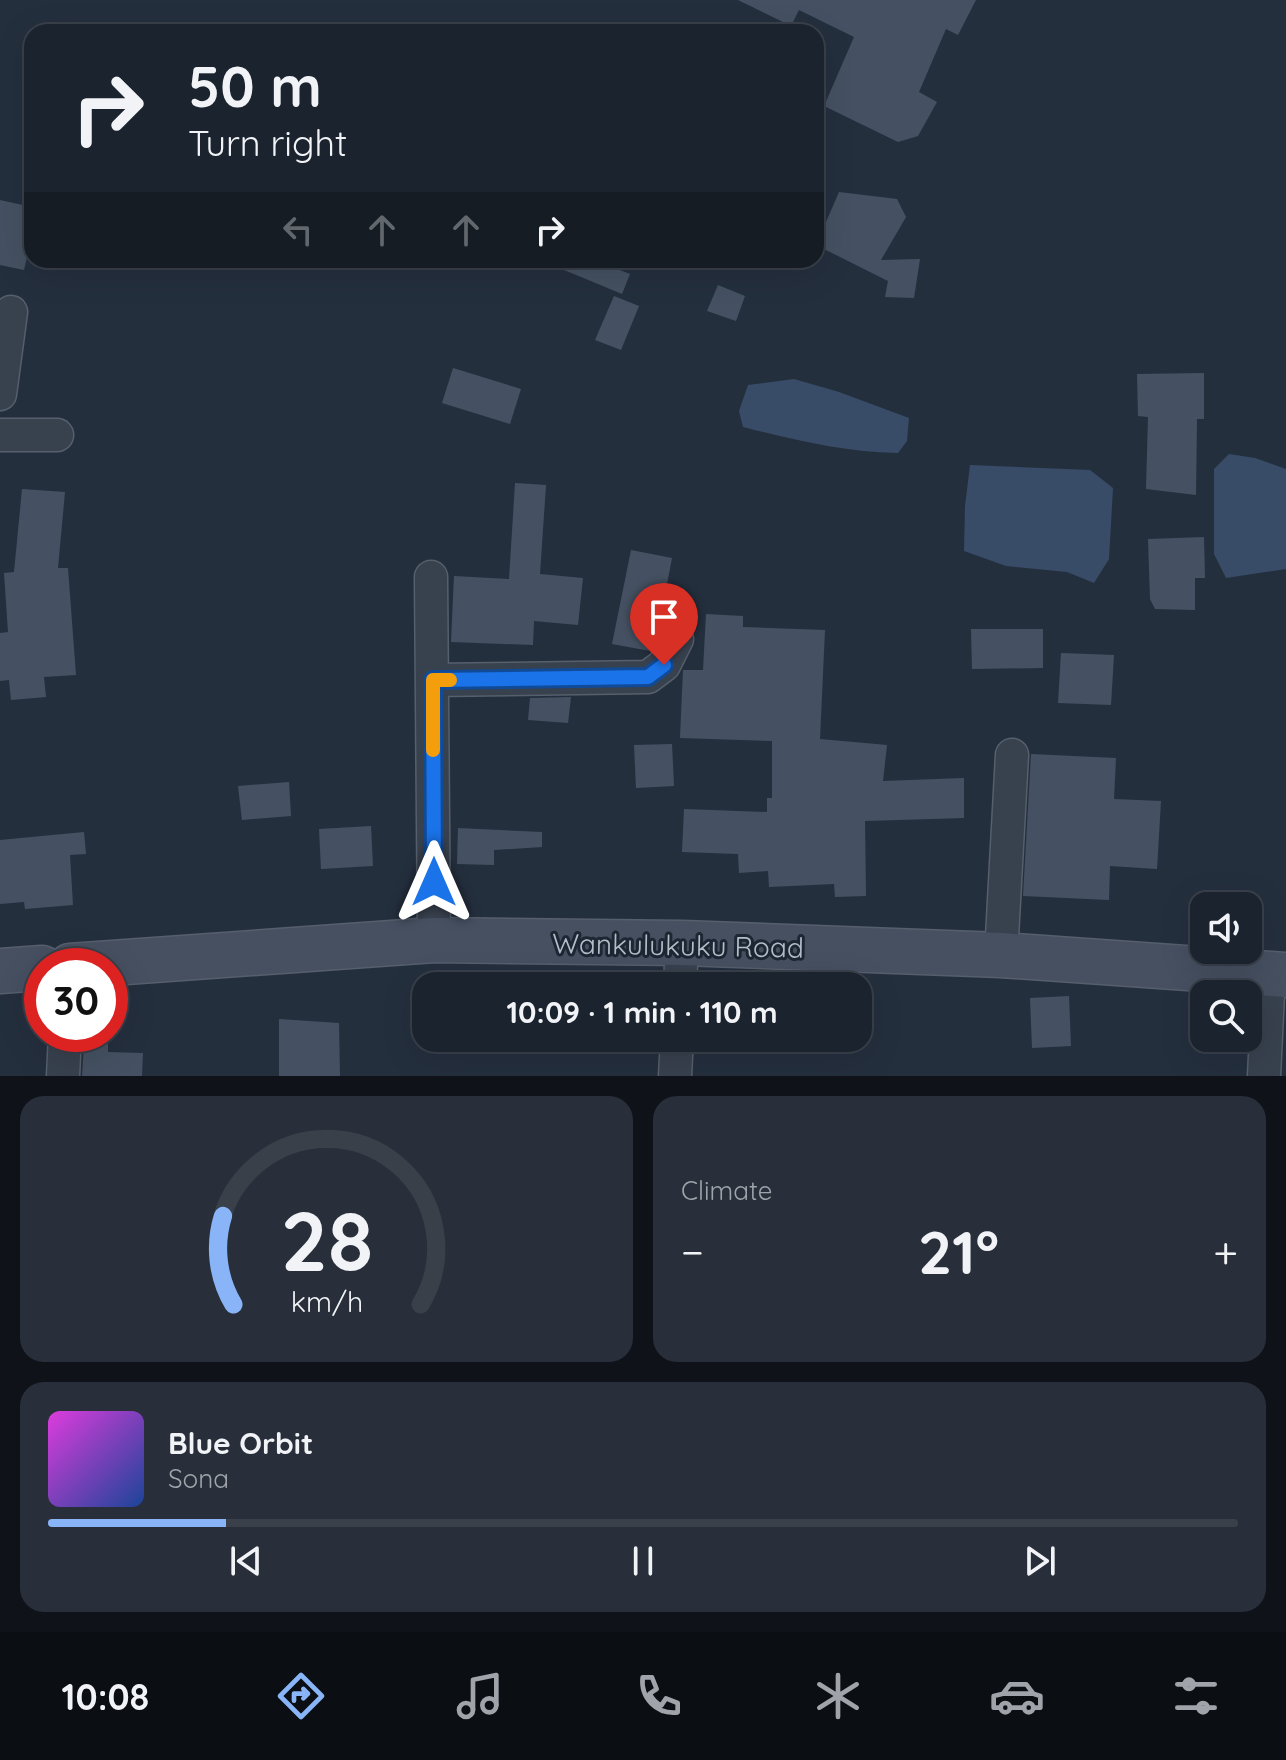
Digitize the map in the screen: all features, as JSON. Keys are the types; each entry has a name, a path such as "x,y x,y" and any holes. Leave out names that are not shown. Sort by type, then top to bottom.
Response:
{"main road":[{"name":"Wankulukuku Road","path":"128,962 434,940 682,943 1001,955 1278,974"},
{"path":"0,971 24,969"}],"street":[{"path":"0,394 11,312"},
{"path":"0,435 57,435"},
{"path":"431,577 434,940"},
{"path":"433,680 648,677 664,665 677,639"},
{"path":"1001,955 1012,755"},
{"path":"681,972 682,943"},
{"path":"1264,1076 1278,974"},
{"path":"63,1076 64,1052"},
{"path":"675,1076 676,1052"}],"water":[{"path":"794,379 909,418 907,441 898,453 878,452 820,444 743,427 739,411 748,385"},
{"path":"1229,454 1255,458 1286,469 1286,569 1226,578 1214,554 1214,469"},
{"path":"970,465 1090,470 1113,488 1109,559 1094,583 1067,572 1006,566 964,551"}],"building":[{"path":"738,0 976,0 958,35 946,29 919,92 937,102 918,136 898,142 824,106 854,37 799,10 792,24"},
{"path":"839,192 897,199 906,217 881,260 920,259 914,298 885,297 888,281 824,249 824,227"},
{"path":"0,200 24,205 24,268 24,270 0,265"},
{"path":"559,268 615,268 630,274 622,294"},
{"path":"718,285 745,296 736,321 707,311"},
{"path":"614,296 639,306 621,350 595,340"},
{"path":"453,368 521,389 510,424 442,403"},
{"path":"1204,373 1204,419 1197,419 1196,495 1146,489 1148,417 1138,416 1137,374"},
{"path":"515,483 546,485 540,574 583,578 578,625 534,621 533,645 451,642 454,576 509,579"},
{"path":"22,489 65,492 58,568 68,568 76,675 44,677 46,697 11,700 9,680 0,681 0,633 8,632 4,573 14,572"},
{"path":"1204,537 1205,578 1195,578 1195,610 1155,609 1150,599 1148,539"},
{"path":"631,550 672,558 657,637 650,651 612,644"},
{"path":"706,614 743,616 743,627 825,630 820,739 887,745 883,781 964,778 964,818 865,821 866,896 835,897 834,884 769,887 768,871 739,873 738,854 682,852 684,809 767,812 767,798 772,798 772,741 680,738 683,670 703,670"},
{"path":"971,629 1043,629 1043,668 972,669"},
{"path":"1061,653 1114,655 1111,705 1058,703"},
{"path":"571,697 568,723 528,720 530,698"},
{"path":"672,744 674,786 636,788 634,745"},
{"path":"1031,754 1116,758 1114,799 1161,801 1157,869 1110,866 1109,900 1023,896"},
{"path":"289,782 291,816 242,820 238,786"},
{"path":"371,826 373,866 321,869 319,829"},
{"path":"458,828 542,832 542,847 494,850 494,865 457,864"},
{"path":"84,832 86,854 70,855 73,905 25,909 24,902 0,904 0,840"},
{"path":"1069,996 1071,1046 1032,1048 1030,998"},
{"path":"279,1019 339,1023 340,1076 279,1076"},
{"path":"83,1052 143,1053 142,1076 82,1076"}],"slow traffic":[{"path":"433,750 433,680 450,680"}],"route":[{"path":"434,882 433,680 648,677 664,665"}]}
